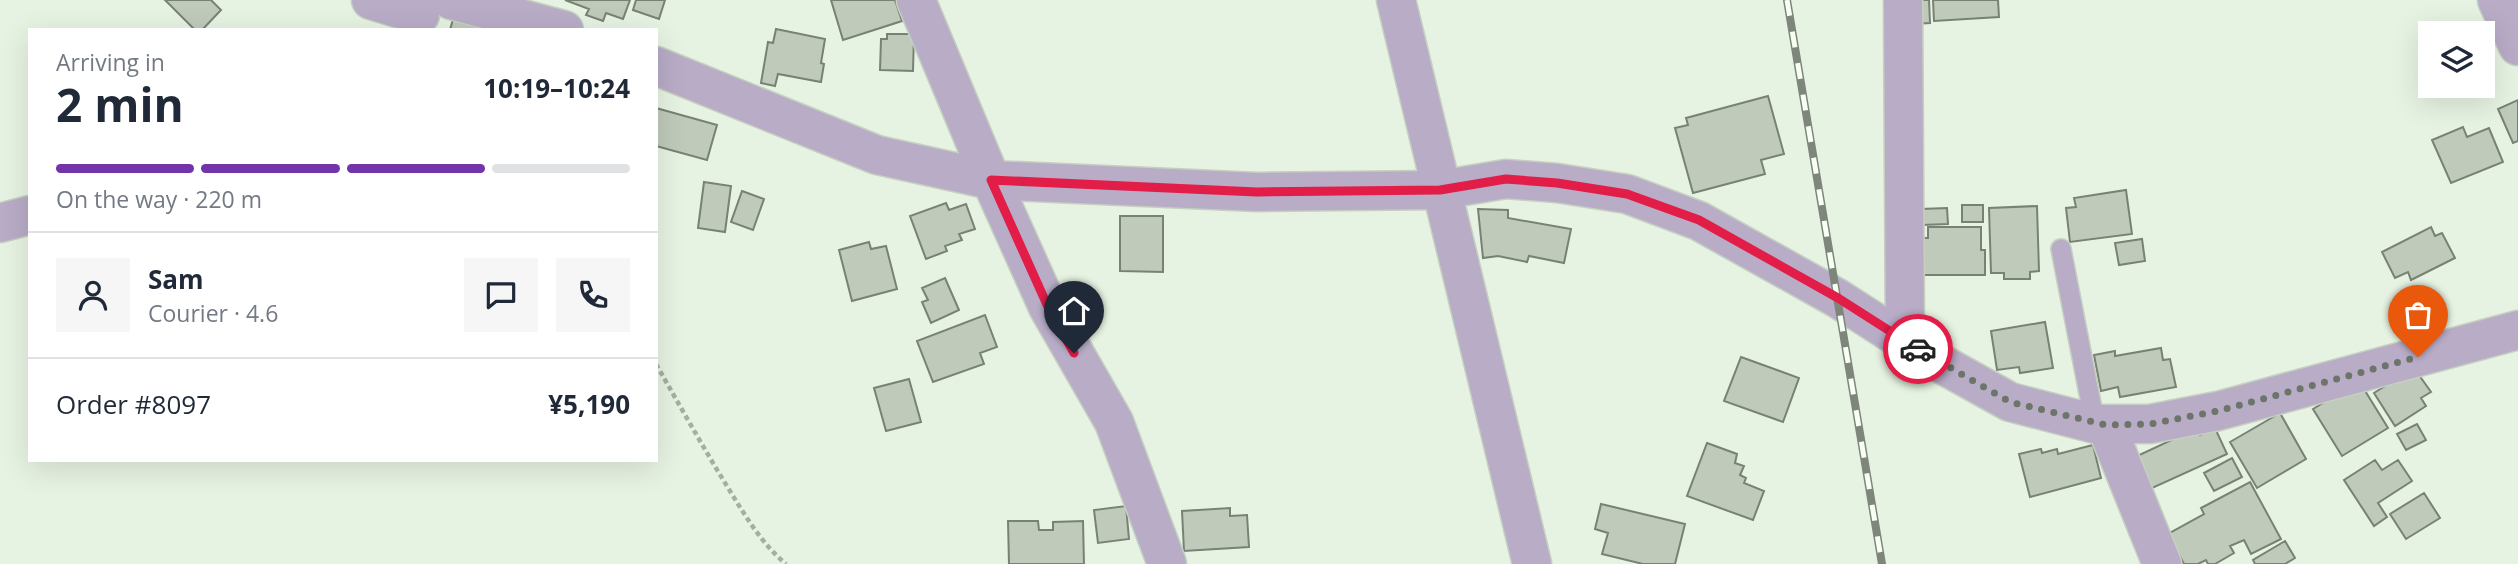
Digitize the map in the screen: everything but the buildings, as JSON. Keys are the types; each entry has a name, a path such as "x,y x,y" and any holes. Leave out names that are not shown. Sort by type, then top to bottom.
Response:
{"street":[{"path":"371,0 550,28"},
{"path":"916,0 991,180 1048,307 1114,422 1167,564"},
{"path":"1396,0 1532,564"},
{"path":"1903,0 1905,340"},
{"path":"2497,0 2518,46"},
{"path":"658,67 877,155 991,180 1257,192 1440,190 1506,179 1557,183 1627,194 1699,220 1838,298 1929,357 2010,402 2101,424 2150,424 2218,411 2518,330"},
{"path":"0,223 28,216"},
{"path":"2101,424 2162,564"}],"lane":[{"path":"2061,249 2101,424"}],"path":[{"path":"658,368 712,463 750,523 776,556 786,564"}],"railway":[{"path":"1787,0 1882,564"}],"way so far":[{"path":"1918,349 2010,402 2106,425 2150,424 2218,411 2418,357"}],"route":[{"path":"1074,353 1048,307 991,180 1257,192 1440,190 1506,179 1557,183 1627,194 1699,220 1838,298 1918,349"}]}
